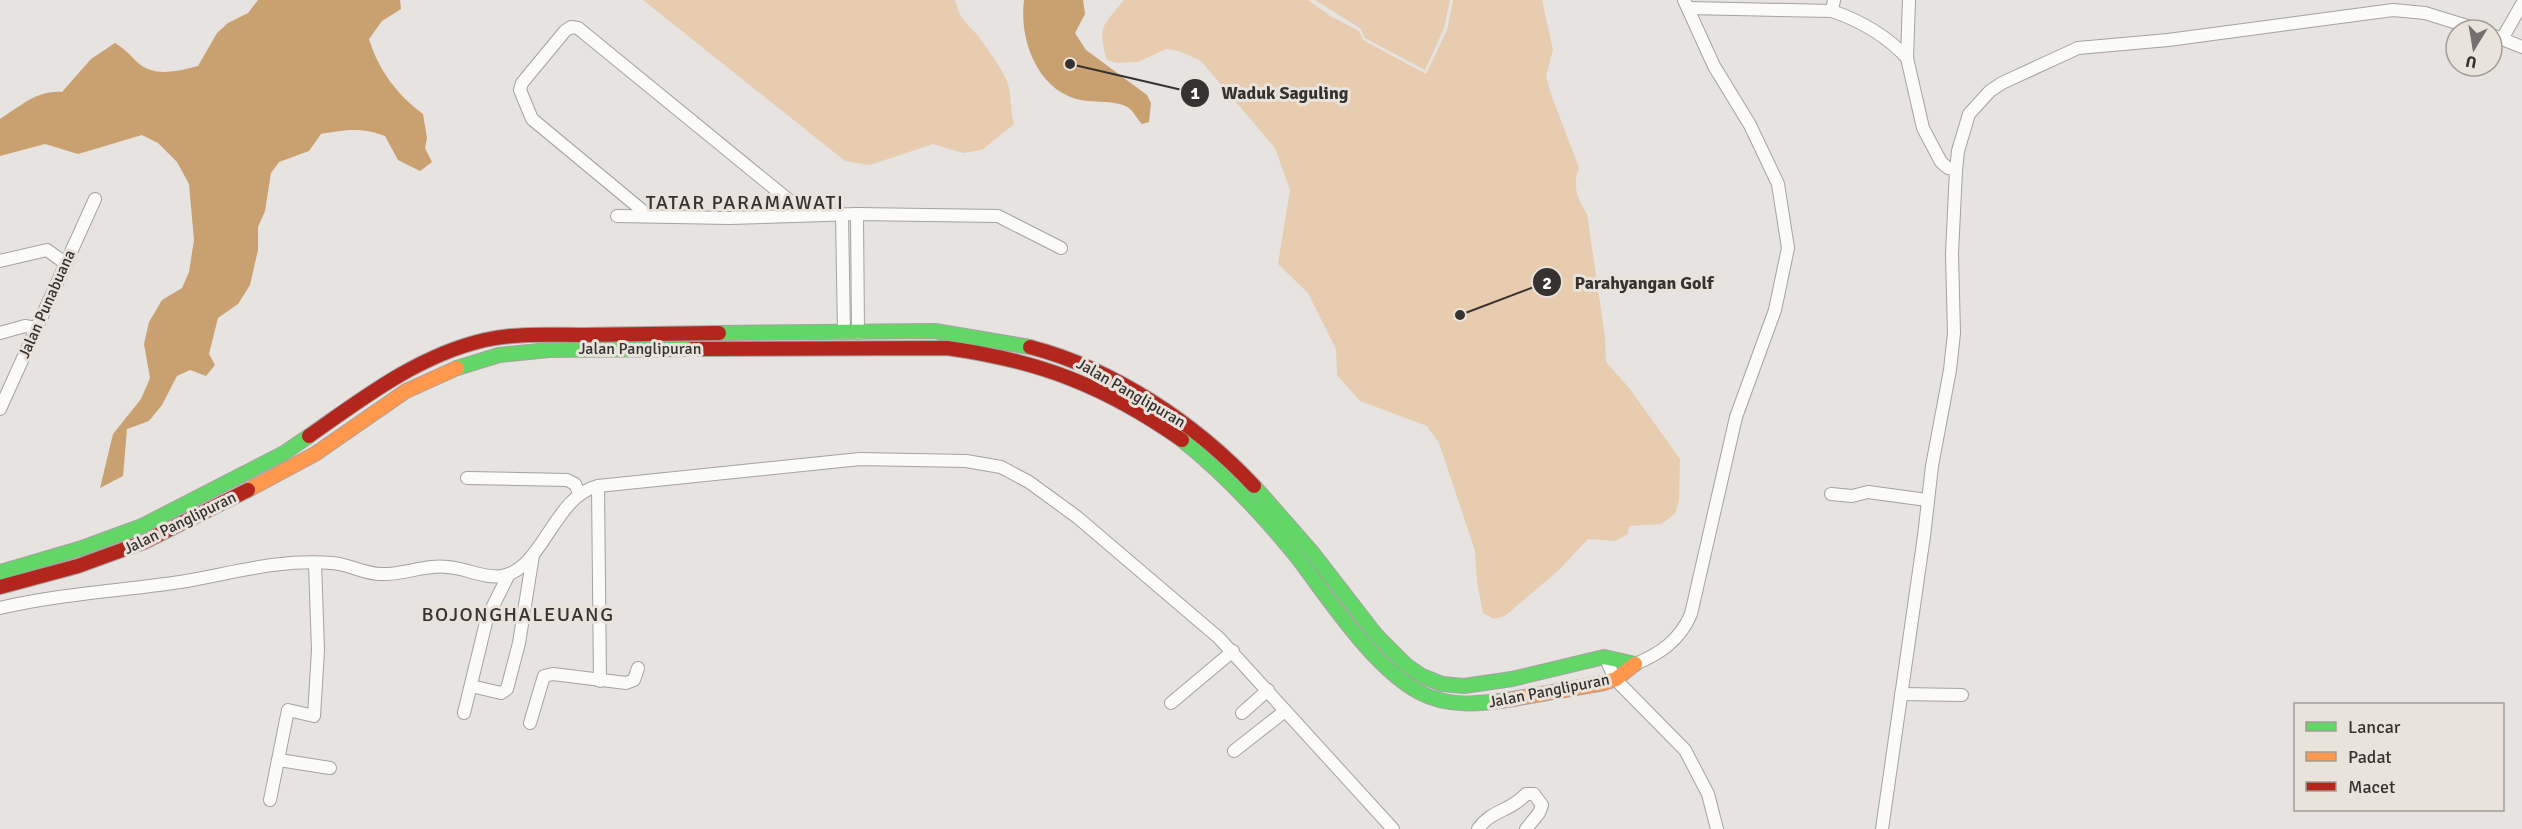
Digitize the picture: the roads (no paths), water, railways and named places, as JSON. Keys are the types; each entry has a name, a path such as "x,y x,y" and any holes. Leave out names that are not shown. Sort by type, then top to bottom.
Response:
{"main road":[{"name":"Jalan Panglipuran","path":"0,572 88,546 142,526 284,453 393,378 447,352 486,340 538,335 935,332 985,337 1043,350 1073,360 1106,375 1189,426 1242,471 1289,524 1380,639 1423,677 1475,687 1605,657 1635,664"},
{"path":"675,334 675,349"},
{"name":"Jalan Panglipuran","path":"0,587 78,566 144,542 298,464 418,384 478,360 517,352 549,350 947,348 1024,360 1091,386 1174,434 1231,481 1276,532 1382,662 1410,687 1435,699 1459,704 1488,704 1615,680 1635,664"},
{"path":"1276,532 1289,524"}],"street":[{"path":"1909,0 1907,58 1926,136 1941,162 1948,168 1956,170"},
{"path":"1635,664 1651,658 1671,644 1684,629 1690,614 1736,417 1775,310 1788,248 1778,184 1750,125 1714,66 1686,4 1833,6 1872,28 1907,58"},
{"path":"2504,28 2522,4"},
{"path":"1882,829 1932,466 1946,400 1954,333 1952,254 1956,170 1962,132 1969,114 1977,104 2002,83 2078,48 2168,40 2393,10 2425,13 2444,19"},
{"path":"649,216 532,119 520,90 522,84 565,31 571,27 578,28 807,215"},
{"path":"2504,40 2522,46"},
{"name":"Jalan Punabuana","path":"1,402 94,199"},
{"path":"842,214 851,333"},
{"path":"851,333 857,214"},
{"path":"617,216 730,218 857,214 998,216 1061,248"},
{"path":"0,261 46,250 65,263"},
{"path":"0,333 25,326 36,328"},
{"path":"0,608 183,581 253,566 280,563 334,563 381,574 440,566 501,576 509,574 533,555 579,493 598,486 860,459 966,461 1001,467 1029,482 1103,537 1233,651 1393,829"},
{"path":"467,478 567,480 575,484 579,493"},
{"path":"598,486 600,681"},
{"path":"1831,494 1852,496 1876,492 1927,500"},
{"path":"471,686 501,693 507,689 519,643 533,555"},
{"path":"270,800 288,710 314,716 318,650 315,563"},
{"path":"464,713 488,618 509,574"},
{"path":"1171,703 1233,651"},
{"path":"1605,657 1615,680 1685,750 1708,794 1717,829"},
{"path":"530,723 544,676 631,682 638,668"},
{"path":"1242,713 1268,690"},
{"path":"1901,694 1962,695"},
{"path":"1234,751 1285,711"},
{"path":"279,760 330,768"},
{"path":"1478,829 1492,814 1511,807 1526,794 1534,794 1542,805 1539,813 1526,829"}],"place":[{"name":"Waduk Saguling","path":"1070,64"},
{"name":"Parahyangan Golf","path":"1460,315"}],"district":[{"name":"TATAR PARAMAWATI","path":"745,202"},
{"name":"BOJONGHALEUANG","path":"518,614"}]}
